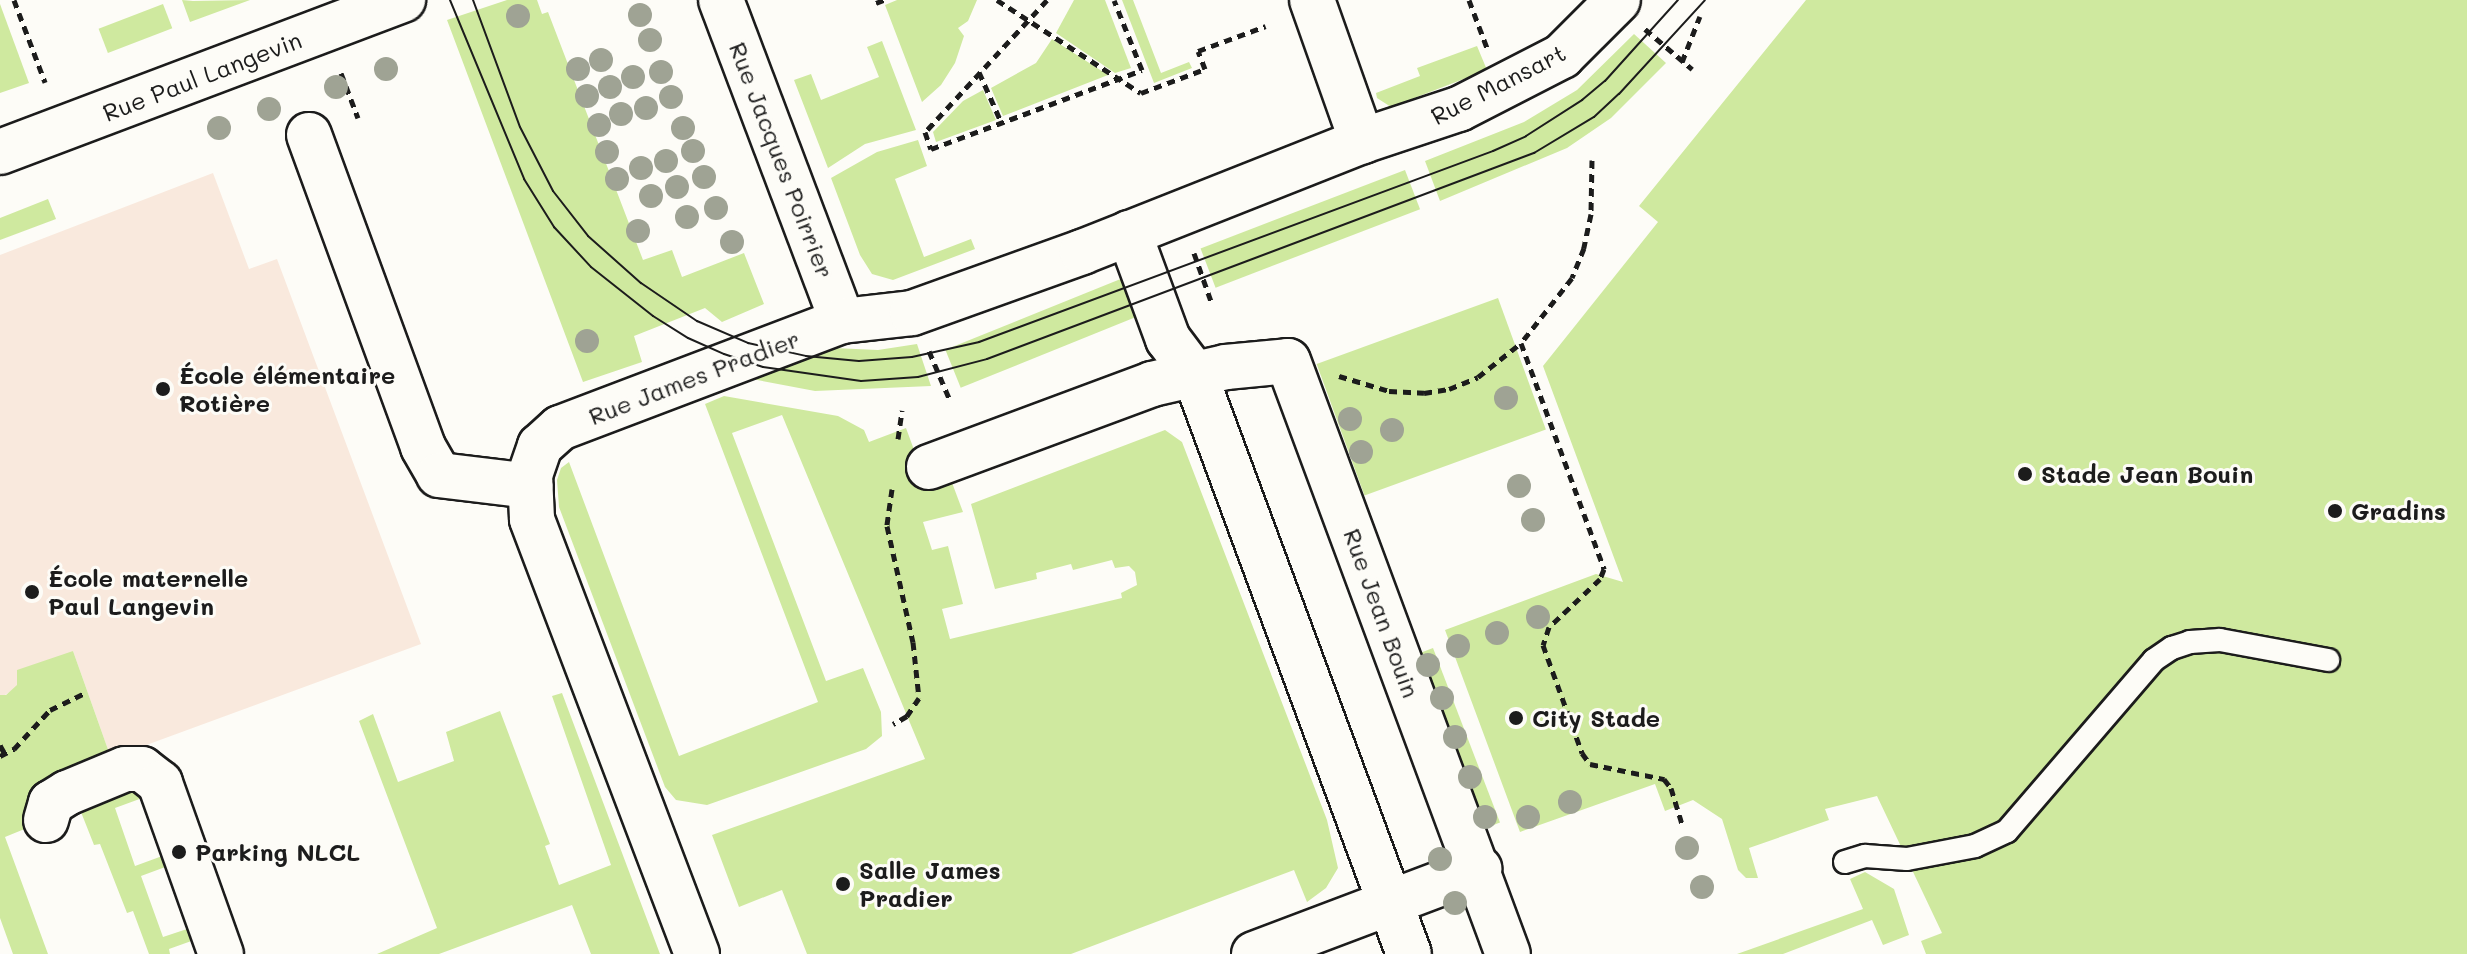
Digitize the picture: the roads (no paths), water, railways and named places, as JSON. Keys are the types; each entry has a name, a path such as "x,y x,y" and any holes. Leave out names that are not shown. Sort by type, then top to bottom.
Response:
{"street":[{"name":"Rue Paul Langevin","path":"0,152 403,0"},
{"name":"Rue Jacques Poirrier","path":"721,0 842,321"},
{"path":"1312,0 1362,141"},
{"name":"Rue Mansart","path":"1362,141 1459,109 1562,56 1617,2"},
{"path":"309,135 423,447 439,475 530,486"},
{"name":"Rue James Pradier","path":"697,954 532,519 530,486 540,446 560,428 842,321 912,313 1129,233 1362,141"},
{"path":"1129,233 1168,339 1195,375 1409,954"},
{"name":"Rue Jean Bouin","path":"1195,375 1226,367 1288,361 1508,954"},
{"path":"906,468 1152,384 1195,375"},
{"path":"46,820 51,803 67,793 125,769 142,769 160,783 221,954"},
{"path":"1254,954 1479,869"}],"lane":[{"path":"1845,862 1865,856 1907,859 1975,846 2007,831 2154,660 2172,648 2190,642 2220,640 2328,660"}],"tram line":[{"path":"450,0 524,179 554,227 591,267 653,316 688,338 724,354 763,367 861,381 918,377 987,359 1534,153 1594,117 1705,0"},
{"path":"473,0 520,127 553,191 588,236 641,283 697,321 748,343 806,356 859,361 912,357 979,342 1493,151 1526,136 1582,100 1605,81 1678,0"}],"place":[{"name":"École élémentaire Rotière","path":"163,389"},
{"name":"Stade Jean Bouin","path":"2025,474"},
{"name":"Gradins","path":"2335,511"},
{"name":"École maternelle Paul Langevin","path":"32,592"},
{"name":"City Stade","path":"1516,718"},
{"name":"Parking NLCL","path":"179,852"},
{"name":"Salle James Pradier","path":"843,884"}]}
